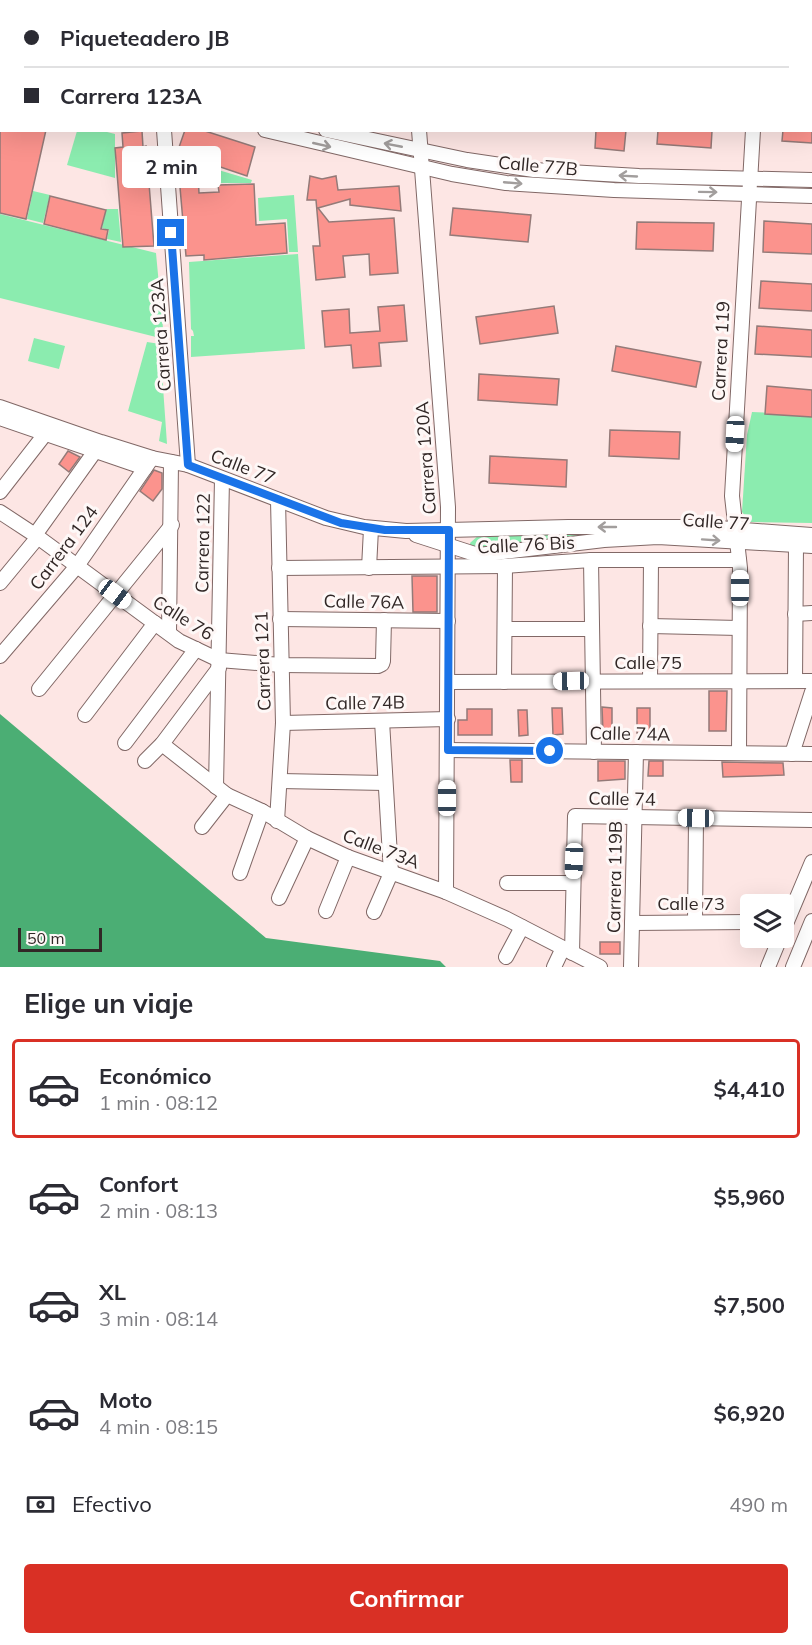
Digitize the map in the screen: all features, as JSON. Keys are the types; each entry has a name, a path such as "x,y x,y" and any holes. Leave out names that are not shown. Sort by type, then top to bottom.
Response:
{"street":[{"name":"Carrera 123A","path":"164,132 188,465"},
{"name":"Calle 77B","path":"273,132 422,167 506,183 614,190 812,196"},
{"name":"Calle 77B","path":"335,132 420,151 534,171 812,180"},
{"name":"Carrera 120A","path":"418,132 449,530 446,892"},
{"name":"Carrera 119","path":"739,753 739,560 732,496 753,132"},
{"name":"Calle 77","path":"0,407 49,430 98,447 149,463 171,462 188,465 326,518 371,529 406,531 568,527 705,527 736,535 812,546"},
{"path":"0,418 49,430 0,492"},
{"path":"0,583 37,536 98,447"},
{"path":"169,633 171,462"},
{"name":"Carrera 124","path":"0,656 77,566 149,463"},
{"name":"Carrera 122","path":"221,791 219,664 222,479"},
{"name":"Carrera 121","path":"277,821 283,723 278,500"},
{"path":"325,503 326,518"},
{"name":"Calle 76","path":"1,513 37,536 169,633 219,664 378,666 383,661 384,620"},
{"path":"39,689 172,525"},
{"path":"369,568 371,529"},
{"name":"Calle 77","path":"406,531 478,555 604,540 736,535 812,535"},
{"path":"594,752 592,629 598,560 604,540"},
{"path":"795,681 796,545"},
{"path":"523,550 523,566"},
{"name":"Calle 76 Bis","path":"279,568 523,566 598,560 739,560"},
{"path":"650,681 651,560"},
{"path":"504,682 505,566"},
{"path":"795,614 812,614"},
{"name":"Calle 76A","path":"280,619 448,621"},
{"path":"86,715 155,623"},
{"path":"650,626 739,628"},
{"path":"504,629 592,629"},
{"path":"125,743 196,649"},
{"path":"145,761 162,744 219,664"},
{"name":"Calle 75","path":"448,682 812,681"},
{"path":"792,754 812,692"},
{"name":"Calle 74B","path":"283,723 448,719"},
{"path":"374,912 391,873 382,720"},
{"name":"Calle 73A","path":"162,744 221,791 262,811 307,838 348,857 446,892 522,927 600,967"},
{"name":"Calle 74A","path":"448,750 812,754"},
{"name":"Carrera 119B","path":"631,967 636,752"},
{"path":"280,781 385,783"},
{"path":"202,827 221,791"},
{"path":"240,873 262,811"},
{"name":"Calle 74","path":"573,883 575,816 812,820"},
{"path":"695,922 696,818"},
{"path":"279,898 307,838"},
{"path":"326,911 348,857"},
{"path":"794,902 812,862"},
{"path":"507,883 573,883 568,950 554,967"},
{"path":"793,967 812,921"},
{"name":"Calle 73","path":"632,923 740,922"},
{"path":"506,957 522,927"},
{"path":"768,967 776,948"}],"shaded area":[{"path":"77,132 115,134 115,178 67,165"},
{"path":"178,158 252,180 251,183 217,183 215,176 194,175"},
{"path":"33,191 50,195 43,223 27,219"},
{"path":"294,195 298,252 289,252 287,219 259,221 258,198"},
{"path":"106,209 118,209 121,242 107,239 109,230 102,228"},
{"path":"0,214 156,253 164,339 0,298"},
{"path":"298,254 305,349 191,357 191,336 194,336 191,329 189,262"},
{"path":"34,338 65,346 59,369 28,361"},
{"path":"147,342 160,344 167,444 159,441 162,422 128,411"},
{"path":"752,412 812,415 812,523 750,522 742,512 747,435"},
{"path":"628,533 493,551 471,547 470,543 479,535"},
{"path":"0,714 266,938 440,961 446,967 0,967"}],"building":[{"path":"0,132 46,132 26,219 0,213"},
{"path":"142,132 143,147 146,146 154,246 123,247 115,148 123,147 122,133"},
{"path":"184,132 208,132 255,147 247,176 197,159 199,193 219,192 218,185 254,184 256,225 285,223 287,253 204,260 204,255 186,256 177,153"},
{"path":"596,132 626,132 624,151 595,148"},
{"path":"658,132 712,132 711,148 657,144"},
{"path":"783,132 812,132 812,143 782,141"},
{"path":"310,176 322,179 336,176 338,190 399,186 401,211 350,205 350,199 318,208 329,222 394,218 398,273 370,275 369,254 343,256 345,277 316,280 313,246 320,246 316,200 307,200"},
{"path":"50,196 106,210 101,229 108,230 106,240 44,224"},
{"path":"453,208 531,215 528,242 450,235"},
{"path":"764,221 812,224 812,254 763,252"},
{"path":"637,222 714,223 713,251 636,249"},
{"path":"761,281 812,284 812,311 759,308"},
{"path":"404,305 407,341 379,343 381,366 353,368 351,345 325,347 322,311 349,309 350,333 380,331 378,307"},
{"path":"554,306 558,333 480,344 476,317"},
{"path":"757,326 812,330 812,357 755,354"},
{"path":"616,346 701,362 696,387 612,371"},
{"path":"479,374 559,379 557,405 478,400"},
{"path":"767,386 812,390 812,417 765,414"},
{"path":"610,430 680,432 679,459 609,456"},
{"path":"68,451 80,457 69,472 59,464"},
{"path":"490,456 567,460 566,487 489,483"},
{"path":"154,470 162,473 162,489 153,501 140,491"},
{"path":"412,576 437,576 437,612 413,612"},
{"path":"709,691 727,691 726,731 709,731"},
{"path":"602,707 612,708 612,732 603,732"},
{"path":"552,708 562,708 563,734 553,735"},
{"path":"637,708 650,708 650,733 637,733"},
{"path":"467,709 492,709 492,735 458,735 458,720 467,720"},
{"path":"518,710 527,710 528,735 519,736"},
{"path":"510,760 522,760 522,782 511,782"},
{"path":"598,761 625,761 625,779 598,781"},
{"path":"649,761 663,761 663,776 648,776"},
{"path":"722,762 783,763 784,775 723,777"},
{"path":"600,942 620,942 620,954 600,954"}],"route":[{"path":"171,233 188,465 341,523 385,530 449,530 448,750 550,751"}]}
